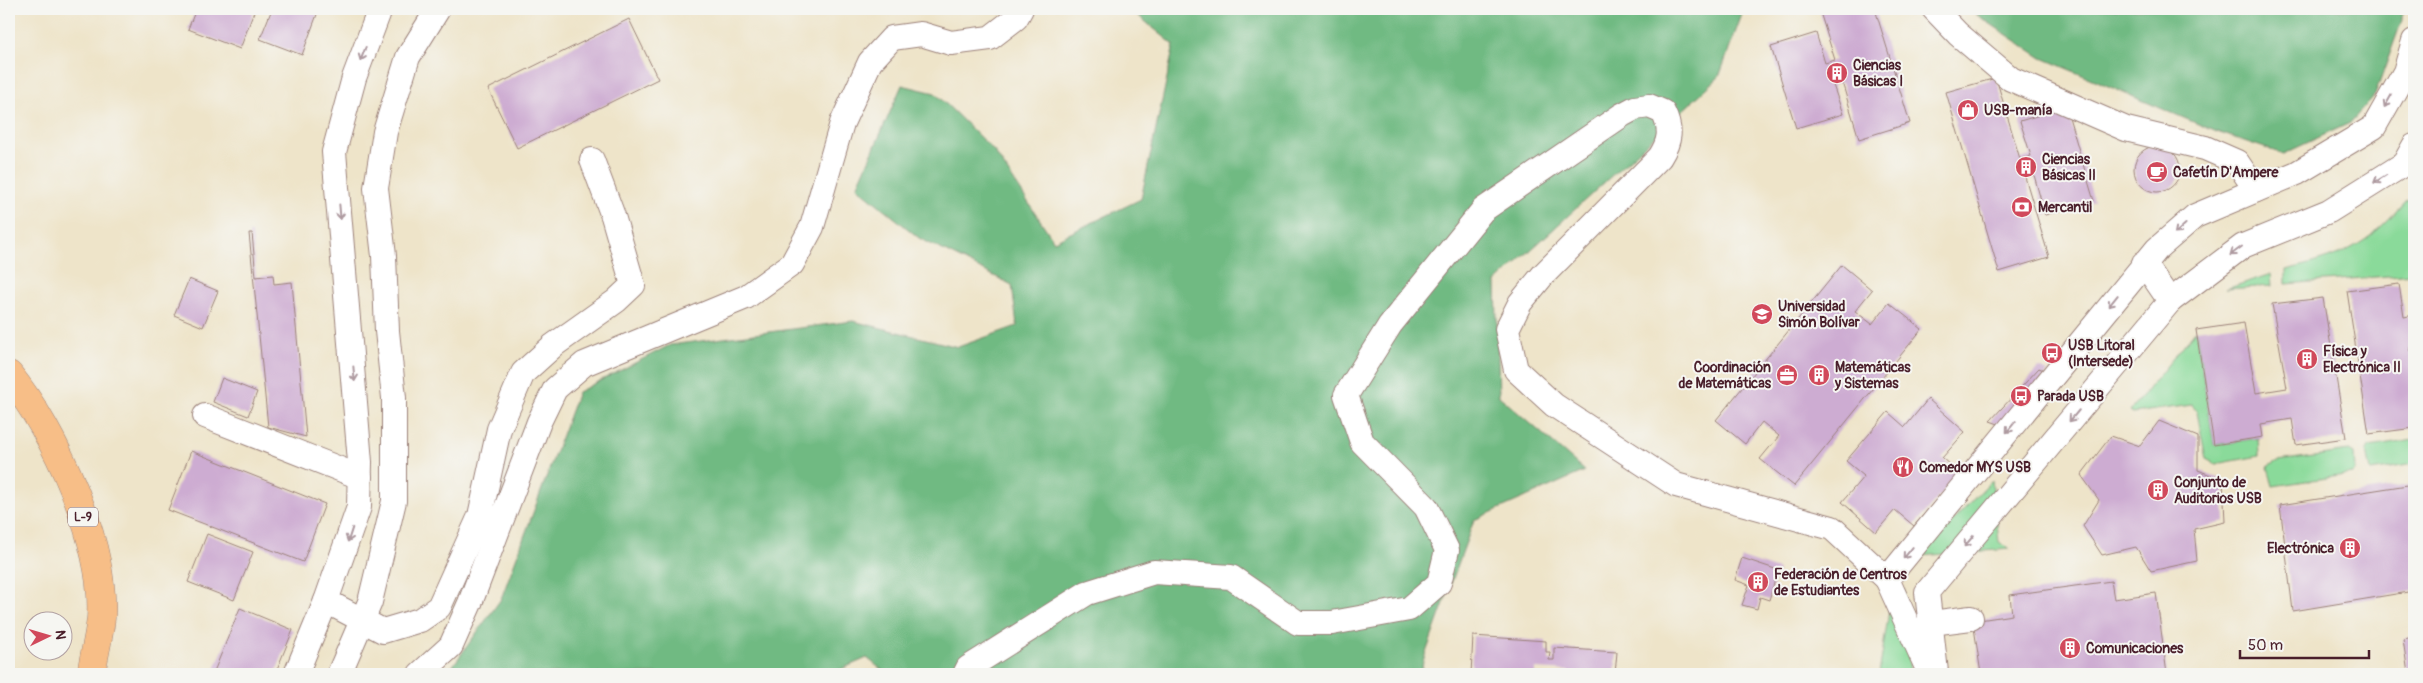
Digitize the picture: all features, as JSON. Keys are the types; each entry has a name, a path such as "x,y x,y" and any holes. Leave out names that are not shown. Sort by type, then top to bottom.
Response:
{"main road":[{"name":"L-9","path":"9,375 53,444 78,502 89,539 100,587 101,618 91,674"}],"lane":[{"path":"296,674 326,601 359,507 360,477 356,394 334,152 354,78 380,9"},
{"path":"339,674 370,602 394,501 394,398 387,331 384,256 376,188 385,132 408,57 438,9"},
{"path":"420,674 451,646 470,603 539,422 555,389 584,364 746,297 792,264 812,227 842,123 870,62 892,38 921,34 951,43 990,38 1016,18 1020,9"},
{"path":"1934,9 1958,34 2011,79 2126,128 2205,148 2237,162 2256,190"},
{"path":"1887,579 2144,263 2194,216 2297,173 2374,127 2405,72 2414,40"},
{"path":"965,674 968,668 1087,593 1154,572 1231,577 1298,623 1332,623 1409,609 1439,583 1446,550 1426,507 1362,442 1346,395 1390,325 1483,210 1622,115 1636,108 1649,106 1663,112 1670,125 1668,142 1660,157 1543,274 1520,303 1508,329 1516,370 1554,405 1676,486 1832,528 1887,579 1930,674"},
{"path":"326,601 362,621 383,630 420,620 439,607 480,516 499,429 523,372 554,345 616,301 634,285 613,216 592,160"},
{"path":"1936,674 1927,592 2170,301 2243,246 2330,210 2411,162"},
{"path":"2144,263 2170,301"},
{"path":"205,416 360,477"},
{"path":"1931,624 1971,618"}],"green space":[{"path":"1130,9 1744,9 1719,77 1496,282 1499,396 1585,471 1474,520 1423,661 1421,674 1185,674 1184,672 1176,674 887,674 867,658 830,674 447,674 501,599 578,392 670,345 853,321 958,347 1017,326 1012,285 919,238 857,187 902,85 935,93 994,151 1054,241 1141,199 1174,45"},
{"path":"1968,9 2402,9 2402,20 2375,95 2350,123 2283,154 2217,132 2042,58"},
{"path":"2408,199 2414,206 2414,274 2286,284 2286,270 2344,252 2355,246 2379,228"},
{"path":"2271,274 2272,286 2226,289"},
{"path":"2196,330 2214,445 2258,438 2259,456 2216,464 2206,459 2197,412 2192,405 2133,413 2130,411"},
{"path":"2414,440 2414,464 2371,471 2367,451 2369,447"},
{"path":"2349,451 2354,454 2355,471 2352,474 2273,486 2268,467 2278,461"},
{"path":"1992,480 1999,542 2010,549 1919,556"},
{"path":"1904,590 1910,674 1879,674 1889,611"}],"building":[{"path":"196,9 255,9 240,49 188,29"},
{"path":"272,9 319,9 302,55 260,39"},
{"name":"Ciencias Básicas I","path":"1819,9 1875,9 1910,123 1859,139 1842,82 1833,85 1843,114 1796,128 1771,47 1816,33 1825,63 1835,60"},
{"path":"629,19 658,79 517,148 488,89"},
{"name":"Ciencias Básicas II","path":"1996,78 2020,159 2031,156 2020,121 2066,107 2094,201 2045,215 2034,175 2025,177 2049,257 1999,272 1946,92"},
{"name":"Cafetín D'Ampere","path":"2162,146 2174,152 2179,160 2179,178 2174,186 2166,191 2152,192 2140,186 2135,178 2134,164 2140,152 2148,147"},
{"path":"249,233 252,233 256,277 273,275 274,284 292,282 306,437 268,427"},
{"name":"Matemáticas y Sistemas","path":"1842,265 1872,290 1855,311 1872,324 1889,303 1922,329 1794,486 1760,459 1779,436 1762,422 1745,444 1716,420"},
{"path":"189,279 218,291 203,327 174,315"},
{"path":"2399,284 2404,317 2414,315 2414,346 2410,347 2414,379 2414,428 2369,434 2347,291"},
{"name":"Física y Electrónica II","path":"2323,298 2346,438 2296,445 2292,419 2261,424 2263,437 2214,445 2196,330 2244,323 2256,393 2287,388 2272,304"},
{"name":"Parada USB","path":"2039,368 2048,372 2007,427 1990,421"},
{"path":"222,378 257,392 248,416 213,402"},
{"name":"Comedor MYS USB","path":"1928,399 1965,432 1942,458 1959,473 1914,526 1895,510 1876,532 1842,502 1864,476 1846,461 1888,412 1905,427"},
{"name":"Conjunto de Auditorios USB","path":"2159,421 2198,437 2198,470 2223,480 2225,522 2194,529 2197,561 2151,571 2136,547 2102,555 2083,526 2099,500 2081,475 2111,436 2140,446"},
{"path":"191,451 325,504 303,562 168,510"},
{"name":"Electrónica","path":"2414,484 2414,591 2293,611 2280,505"},
{"path":"207,534 253,552 234,600 188,582"},
{"name":"Federación de Centros de Estudiantes","path":"1742,558 1778,570 1769,600 1760,597 1757,609 1742,605 1749,585 1735,580"},
{"name":"Comunicaciones","path":"2111,581 2114,599 2156,593 2167,674 1981,674 1973,621 2012,615 2010,595"},
{"path":"240,608 293,630 275,674 213,674"},
{"path":"1473,636 1546,641 1546,652 1550,652 1549,660 1554,660 1554,648 1617,652 1615,674 1569,674 1569,671 1535,669 1535,674 1471,674"},
{"path":"2414,637 2414,674 2408,674 2403,639"}],"place":[{"name":"Ciencias Básicas I","path":"1837,73"},
{"name":"USB-manía","path":"1968,110"},
{"name":"Ciencias Básicas II","path":"2026,167"},
{"name":"Cafetín D'Ampere","path":"2157,172"},
{"name":"Mercantil","path":"2022,207"},
{"name":"Universidad Simón Bolívar","path":"1762,314"},
{"name":"USB Litoral (Intersede)","path":"2052,353"},
{"name":"Física y Electrónica II","path":"2307,359"},
{"name":"Coordinación de Matemáticas","path":"1787,375"},
{"name":"Matemáticas y Sistemas","path":"1819,375"},
{"name":"Parada USB","path":"2021,396"},
{"name":"Comedor MYS USB","path":"1903,467"},
{"name":"Conjunto de Auditorios USB","path":"2158,490"},
{"name":"Electrónica","path":"2350,548"},
{"name":"Federación de Centros de Estudiantes","path":"1758,582"},
{"name":"Comunicaciones","path":"2070,648"}]}
